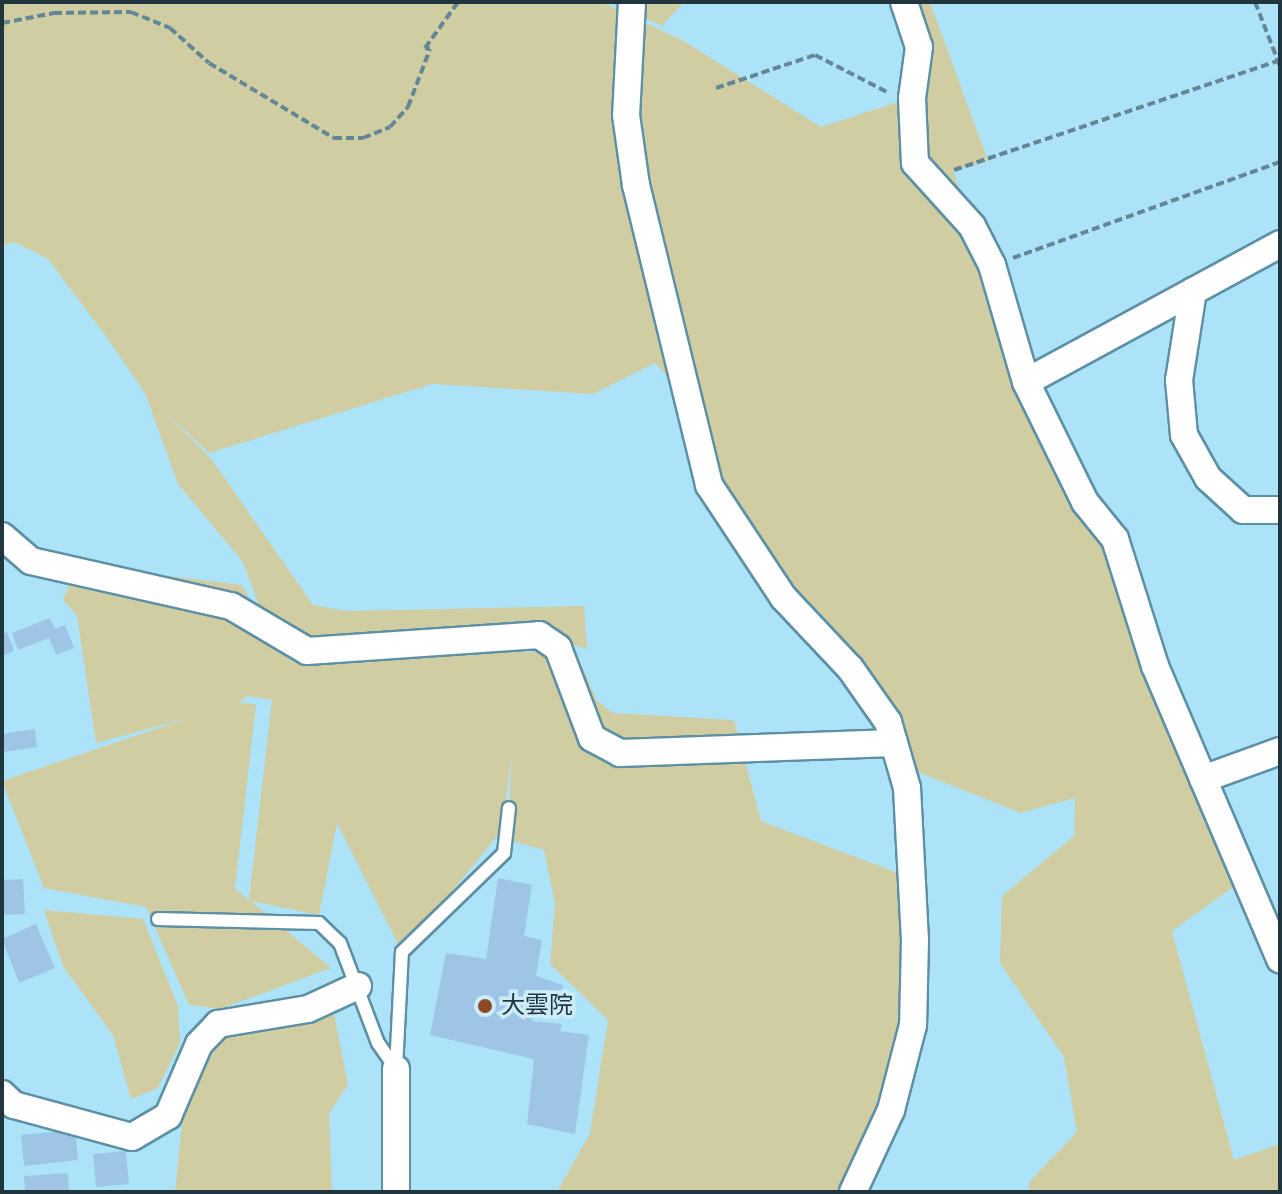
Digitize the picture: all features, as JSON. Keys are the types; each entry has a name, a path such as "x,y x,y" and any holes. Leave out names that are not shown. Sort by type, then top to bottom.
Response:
{"street":[{"path":"632,2 626,115 636,185 709,485 783,597 850,668 888,722 907,788 915,940 913,1025 891,1110 853,1192"},
{"path":"904,2 919,47 912,98 915,163 972,226 992,265 1026,382 1085,502 1115,539 1155,666 1280,959"},
{"path":"1026,382 1280,244"},
{"path":"1193,291 1179,380 1184,435 1208,478 1243,510 1280,510"},
{"path":"2,536 31,561 231,606 307,651 539,635 558,648 592,738 620,753 894,743"},
{"path":"1203,779 1280,751"},
{"path":"2,1094 14,1105 132,1137 168,1116 199,1044 218,1024 308,1009 358,986"},
{"path":"396,1069 396,1192"}],"lane":[{"path":"396,1069 402,952 504,853 509,808"},
{"path":"158,919 319,923 340,943 378,1043 396,1069"}],"path":[{"path":"2,23 54,13 131,12 170,28 209,63 334,138 363,138 390,127 408,107 430,49 425,48 458,2"},
{"path":"929,179 1279,63 1255,2"},
{"path":"716,88 815,55 885,92 912,98"},
{"path":"992,265 1280,162"}],"shaded area":[{"path":"2,2 602,2 682,40 821,127 910,98 903,2 930,2 988,161 953,170 967,212 1106,548 1236,885 1172,931 1234,1160 1280,1144 1280,1192 1029,1192 1029,1182 1077,1132 1064,1057 1000,963 1002,896 1074,836 1075,798 1021,813 900,765 877,707 713,491 688,398 655,363 593,394 432,384 209,453 167,414 212,460 313,605 345,611 584,606 587,649 539,635 316,655 266,625 243,562 178,484 145,393 105,335 48,259 14,242 2,246"},
{"path":"608,2 684,2 662,26"},
{"path":"77,565 242,585 265,627 295,651 288,660 501,651 577,655 597,701 613,713 734,720 761,821 898,873 913,996 874,1147 850,1192 557,1192 590,1133 608,1020 550,964 555,903 544,850 508,840 511,757 503,829 402,952 337,823 319,915 251,901 331,968 220,1009 189,1005 146,907 44,888 2,781 188,718 96,743 77,615 63,600","holes":["247,696 272,700 249,900 235,888 256,704 239,703"]},
{"path":"44,910 143,919 178,1006 180,1043 158,1088 131,1099 113,1035 63,966"},
{"path":"334,1014 348,1085 329,1113 332,1192 175,1192 182,1122 212,1040"}],"building":[{"path":"50,618 55,629 65,625 74,648 56,655 49,638 18,650 12,633"},
{"path":"7,632 14,651 2,656 2,634"},
{"path":"35,729 37,747 4,752 2,734"},
{"name":"大雲院","path":"498,878 532,885 524,936 542,940 536,976 563,985 559,1007 535,1004 532,1021 562,1024 560,1031 589,1035 575,1134 527,1124 534,1059 430,1035 446,953 486,959"},
{"path":"23,879 25,914 2,915 2,880"},
{"path":"36,924 55,968 19,983 2,939"},
{"path":"75,1130 78,1160 24,1166 21,1135"},
{"path":"126,1151 129,1184 96,1187 93,1154"},
{"path":"68,1173 69,1192 25,1192 24,1176"}],"place":[{"name":"大雲院","path":"485,1006"}]}
